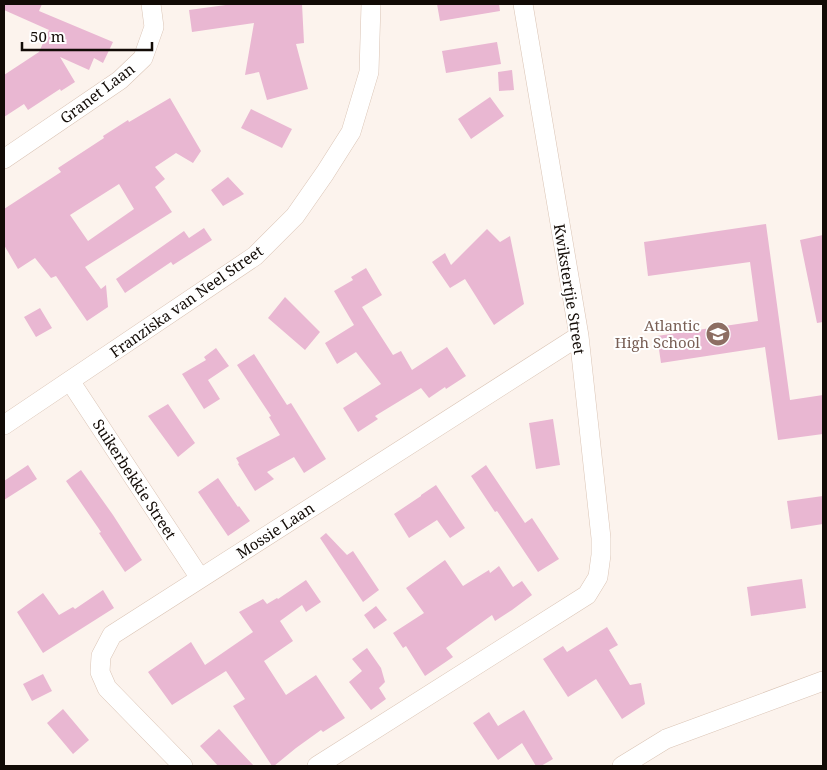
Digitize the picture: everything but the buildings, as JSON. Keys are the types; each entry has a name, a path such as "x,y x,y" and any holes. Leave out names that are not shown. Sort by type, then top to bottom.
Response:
{"street":[{"name":"Granet Laan","path":"4,159 120,80 143,58 154,27 151,4"},
{"name":"Franziska van Neel Street","path":"4,426 255,256 294,216 350,132 369,72 371,4"},
{"name":"Kwikstertjie Street","path":"317,766 587,595 598,577 601,555 600,538 579,336 523,4"},
{"name":"Mossie Laan","path":"182,766 107,688 100,672 101,656 112,635 579,336"},
{"name":"Suikerbekkie Street","path":"70,381 200,578"},
{"path":"622,766 666,739 823,681"}],"place":[{"name":"Atlantic High School","path":"718,334"}]}
